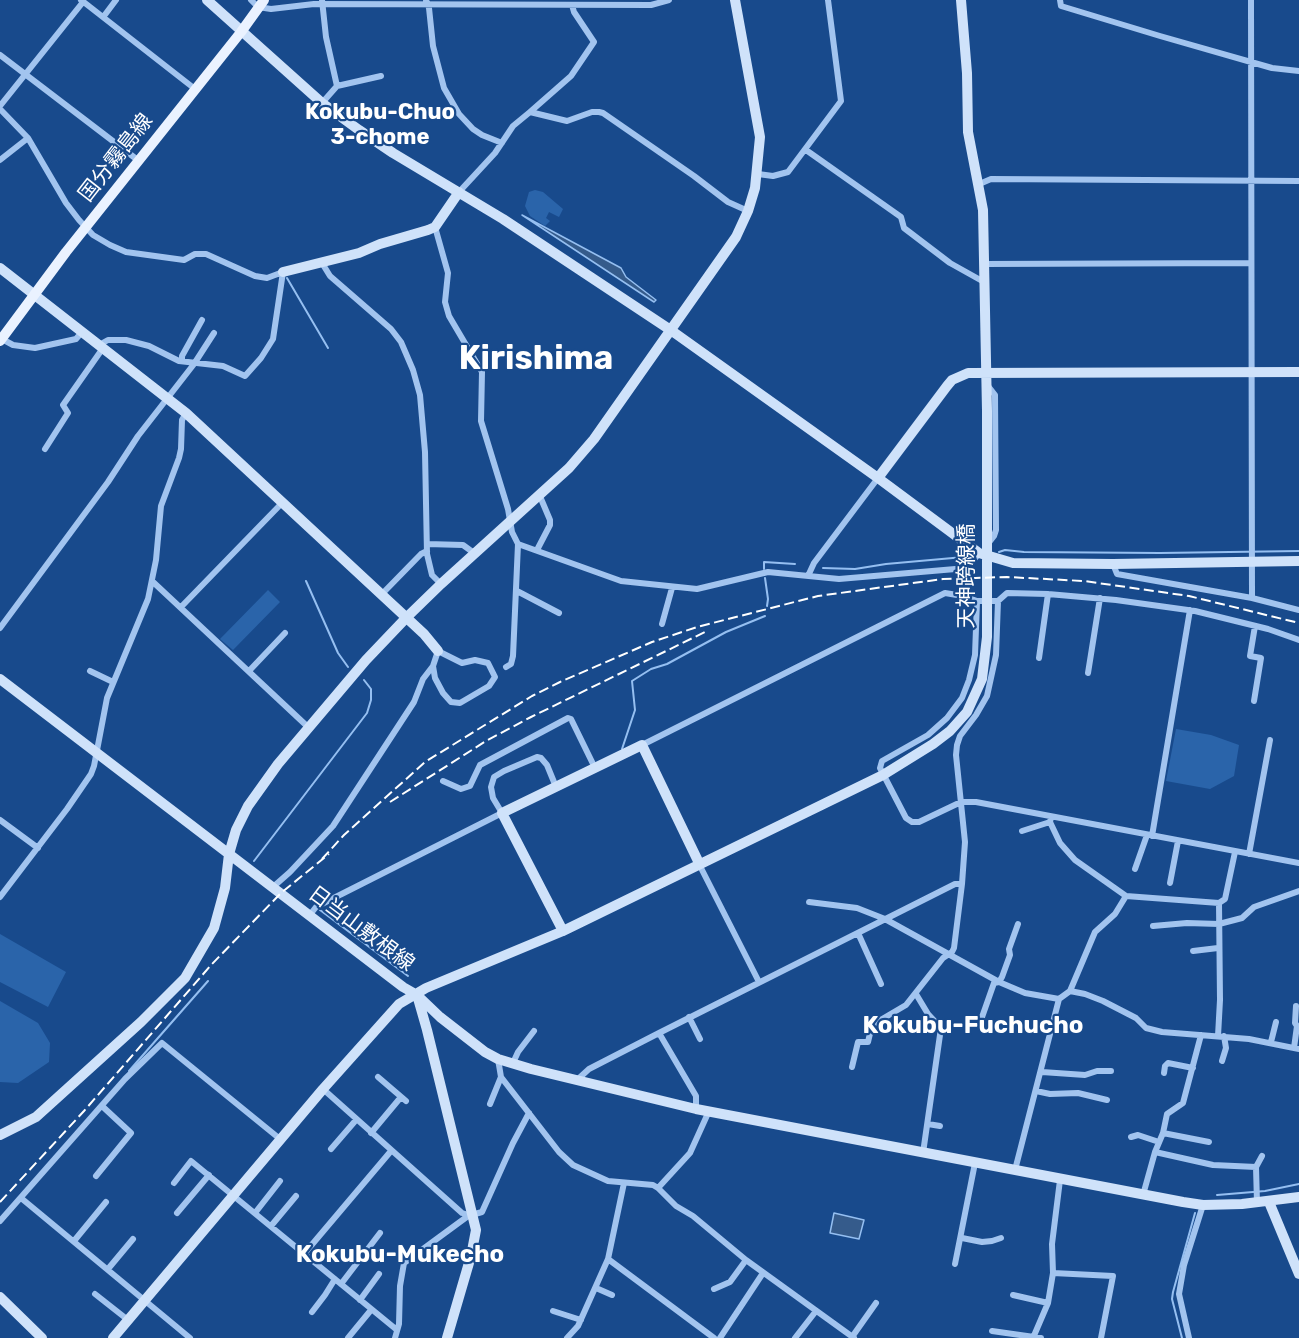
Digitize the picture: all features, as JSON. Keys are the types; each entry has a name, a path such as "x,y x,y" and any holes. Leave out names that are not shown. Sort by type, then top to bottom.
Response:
{"main road":[{"name":"国分霧島線","path":"1,340 34,294 241,32 258,2"}],"street":[{"path":"104,16 116,0"},
{"path":"207,0 322,103 393,153 459,192 672,331 979,553 1013,563 1299,561"},
{"path":"258,2 271,9 322,2 651,5 669,0"},
{"path":"0,1135 36,1117 141,1022 185,978 214,928 225,888 236,830 248,806 278,764 366,660 406,618 509,520 569,468 594,439 736,237 748,211 758,174 760,137 759,120 735,0"},
{"path":"758,174 774,176 788,172 841,101 828,0"},
{"name":"天神跨線橋","path":"113,1338 280,1139 399,1004 426,988 563,931 883,775 933,744 950,731 967,712 982,679 986,655 987,411 983,210 968,132 967,73 961,0"},
{"path":"1060,0 1062,6 1251,62 1284,71 1299,71"},
{"path":"1251,0 1252,598"},
{"path":"195,89 82,1 0,108 28,138 66,203 93,235 126,252 184,260 195,254 206,254 255,276 267,278 435,227 459,192 502,143 513,126 570,76 594,42 574,12 572,5"},
{"path":"322,2 326,37 337,86"},
{"path":"426,2 429,8 433,46 444,88 459,114 473,129 502,143"},
{"path":"0,55 139,161"},
{"path":"322,103 337,86 381,76"},
{"path":"530,112 567,121 592,112 603,113 728,202 748,211"},
{"path":"0,160 28,138"},
{"path":"806,150 901,217 904,228 950,263 985,282"},
{"path":"977,185 990,180 1299,181"},
{"path":"435,227 448,273 446,302 449,316 482,372 481,421 518,544 513,656 511,664 506,667"},
{"path":"322,263 330,276 392,329 401,342 413,370 420,395 422,415 427,547 432,575 441,584"},
{"path":"985,264 1251,263"},
{"path":"0,268 186,413 424,634 438,651 462,663 475,660 488,663 495,676 489,686 460,703 451,702 435,678 433,666"},
{"path":"45,449 68,413 63,405 101,346 108,340 126,340 149,346 182,362 223,366 245,376 261,358 273,339 283,272"},
{"path":"182,362 182,356 201,320"},
{"path":"1,340 13,345 35,348 76,339 82,332"},
{"path":"0,628 108,482 167,397 194,364 214,333"},
{"path":"808,576 814,563 952,380 968,373 986,371 1299,372"},
{"path":"518,544 621,581 672,588 697,589 768,572 839,579 967,568 991,541 996,530 995,395 986,384"},
{"path":"0,897 91,774 98,754 107,698 145,609 152,581 161,506 182,449 182,420 186,413"},
{"path":"537,550 550,525 550,520 538,494"},
{"path":"181,607 283,502"},
{"path":"381,595 427,547 463,544 474,553"},
{"path":"1113,564 1117,574 1252,598 1299,610"},
{"path":"152,581 308,727"},
{"path":"662,624 672,588"},
{"path":"517,591 559,613"},
{"path":"309,916 316,907 940,595 953,594 977,601 998,601 1007,593 1100,598 1190,610 1255,626 1299,640"},
{"path":"1039,658 1048,594"},
{"path":"1088,673 1100,598"},
{"path":"977,601 975,655 962,698 947,718 928,735 882,761 880,768 906,818 912,822 919,822 961,802 976,802 1050,820 1150,835 1299,863"},
{"path":"852,1067 858,1042 868,1042 872,1025 899,1010 916,994 954,948 965,843 956,755 957,745 960,736 976,716 987,696 996,655 998,601"},
{"path":"1136,869 1150,835 1190,610"},
{"path":"1254,700 1261,658 1250,656 1255,626"},
{"path":"249,672 285,633"},
{"path":"273,887 333,826 414,702 423,679 433,666 438,651"},
{"path":"90,671 113,682"},
{"name":"日当山敷根線","path":"0,680 403,987 417,994 476,1230 471,1256 447,1336"},
{"path":"443,781 461,789 470,786 480,765 568,718 571,719 595,768"},
{"path":"1249,854 1270,740"},
{"path":"642,745 759,982"},
{"path":"556,787 547,765 537,757 494,777 491,787 493,798 563,931"},
{"path":"0,820 38,848"},
{"path":"1022,831 1050,820"},
{"path":"1050,820 1060,843 1075,860 1126,896 1219,903 1225,899 1228,889 1234,852"},
{"path":"1170,883 1178,841"},
{"path":"576,1080 589,1069 689,1017 955,884 962,884"},
{"path":"1153,926 1187,923 1219,924 1242,918 1254,907 1299,891"},
{"path":"808,902 852,906 885,919 999,982 1025,993 1059,999 1070,992 1095,932 1115,914 1126,896"},
{"path":"1219,903 1221,1036 1226,1048 1222,1061"},
{"path":"981,1020 994,983 999,982 1010,955 1009,949 1018,924"},
{"path":"858,933 881,984"},
{"path":"1193,951 1218,948"},
{"path":"1070,992 1085,994 1103,1001 1136,1018 1146,1028 1162,1032 1221,1036 1271,1042 1296,1048 1296,1006"},
{"path":"417,994 440,1017 485,1052 498,1059 696,1109 1060,1180 1203,1205 1256,1197 1269,1202 1299,1197"},
{"path":"916,994 928,1014 941,1028 923,1153"},
{"path":"1015,1170 1059,999"},
{"path":"689,1017 700,1039"},
{"path":"1271,1042 1275,1022"},
{"path":"513,1064 534,1031"},
{"path":"658,1033 696,1096 696,1109"},
{"path":"1143,1195 1167,1114 1183,1103 1201,1035"},
{"path":"0,1221 162,1042 280,1139"},
{"path":"498,1059 501,1077 559,1152 573,1165 602,1179 624,1183 635,1182 658,1188 676,1206 693,1216 763,1273 853,1337 876,1303"},
{"path":"1164,1073 1168,1063 1193,1068"},
{"path":"1042,1072 1085,1075 1097,1071 1111,1071"},
{"path":"371,1133 404,1099 378,1077"},
{"path":"490,1104 501,1077"},
{"path":"323,1089 462,1213 473,1216"},
{"path":"1036,1091 1050,1094 1077,1093 1107,1100"},
{"path":"96,1176 133,1131 102,1106"},
{"path":"658,1188 690,1153 709,1111"},
{"path":"395,1338 404,1263 468,1216 482,1212 529,1113"},
{"path":"331,1149 356,1120"},
{"path":"928,1124 940,1126"},
{"path":"1163,1133 1209,1143"},
{"path":"1131,1137 1138,1136 1159,1142"},
{"path":"304,1254 391,1151"},
{"path":"1155,1152 1213,1165 1256,1167"},
{"path":"1256,1197 1256,1167 1262,1156"},
{"path":"174,1183 191,1161 397,1330"},
{"path":"956,1264 975,1163"},
{"path":"177,1213 209,1175"},
{"path":"992,1331 1036,1337 1048,1303 1053,1273 1052,1244 1060,1180"},
{"path":"255,1213 280,1181"},
{"path":"567,1338 576,1330 608,1259 624,1183"},
{"path":"271,1226 296,1196"},
{"path":"21,1198 190,1338"},
{"path":"74,1241 106,1202"},
{"path":"1269,1202 1299,1274"},
{"path":"1189,1338 1179,1294 1184,1265 1203,1205"},
{"path":"312,1312 380,1233"},
{"path":"962,1238 982,1242 1000,1238"},
{"path":"108,1269 133,1239"},
{"path":"608,1259 714,1338"},
{"path":"714,1289 730,1282 746,1260"},
{"path":"720,1338 763,1273"},
{"path":"1053,1273 1113,1276 1101,1338"},
{"path":"360,1300 379,1274"},
{"path":"596,1288 612,1294"},
{"path":"95,1294 128,1320"},
{"path":"1013,1295 1048,1303"},
{"path":"0,1297 42,1338"},
{"path":"348,1338 371,1310"},
{"path":"553,1311 581,1320"},
{"path":"795,1338 816,1311"},
{"path":"576,1330 576,1338"},
{"path":"447,1336 459,1338"}],"shaded area":[{"path":"535,190 543,192 563,209 559,217 549,212 546,218 550,221 545,226 530,216 525,206 529,192"},
{"path":"522,215 621,268 626,277 656,300 654,302"},
{"path":"268,590 280,602 233,650 220,639"},
{"path":"1176,729 1211,735 1239,745 1234,776 1210,789 1166,781"},
{"path":"0,934 66,972 48,1007 0,982"},
{"path":"0,1001 38,1023 50,1043 49,1062 18,1083 0,1082"},
{"path":"834,1213 864,1220 859,1239 830,1233"}],"waterway":[{"path":"287,278 328,348"},
{"path":"999,552 1005,550 1160,553 1299,551"},
{"path":"823,568 855,569 964,557"},
{"path":"764,569 764,562 795,564"},
{"path":"765,578 767,606"},
{"path":"306,581 338,653 348,667"},
{"path":"622,749 635,710 632,681 651,669 667,664 726,632 765,616"},
{"path":"254,861 367,713 371,700 371,689 364,680"},
{"path":"320,910 408,976"},
{"path":"129,1071 208,981"},
{"path":"1217,1195 1265,1191 1299,1184"},
{"path":"1182,1338 1172,1299 1195,1213"}],"railway":[{"path":"322,859 344,835 425,762 532,696 652,642 697,627 818,596 943,579 1007,577 1084,581 1189,596 1299,623"},
{"path":"390,802 486,741 707,631"},
{"path":"0,1202 84,1111 212,964 281,893 329,854"}],"district":[{"name":"Kokubu-Chuo 3-chome","path":"380,126"},
{"name":"Kirishima","path":"536,359"},
{"name":"Kokubu-Fuchucho","path":"973,1026"},
{"name":"Kokubu-Mukecho","path":"400,1255"}]}
